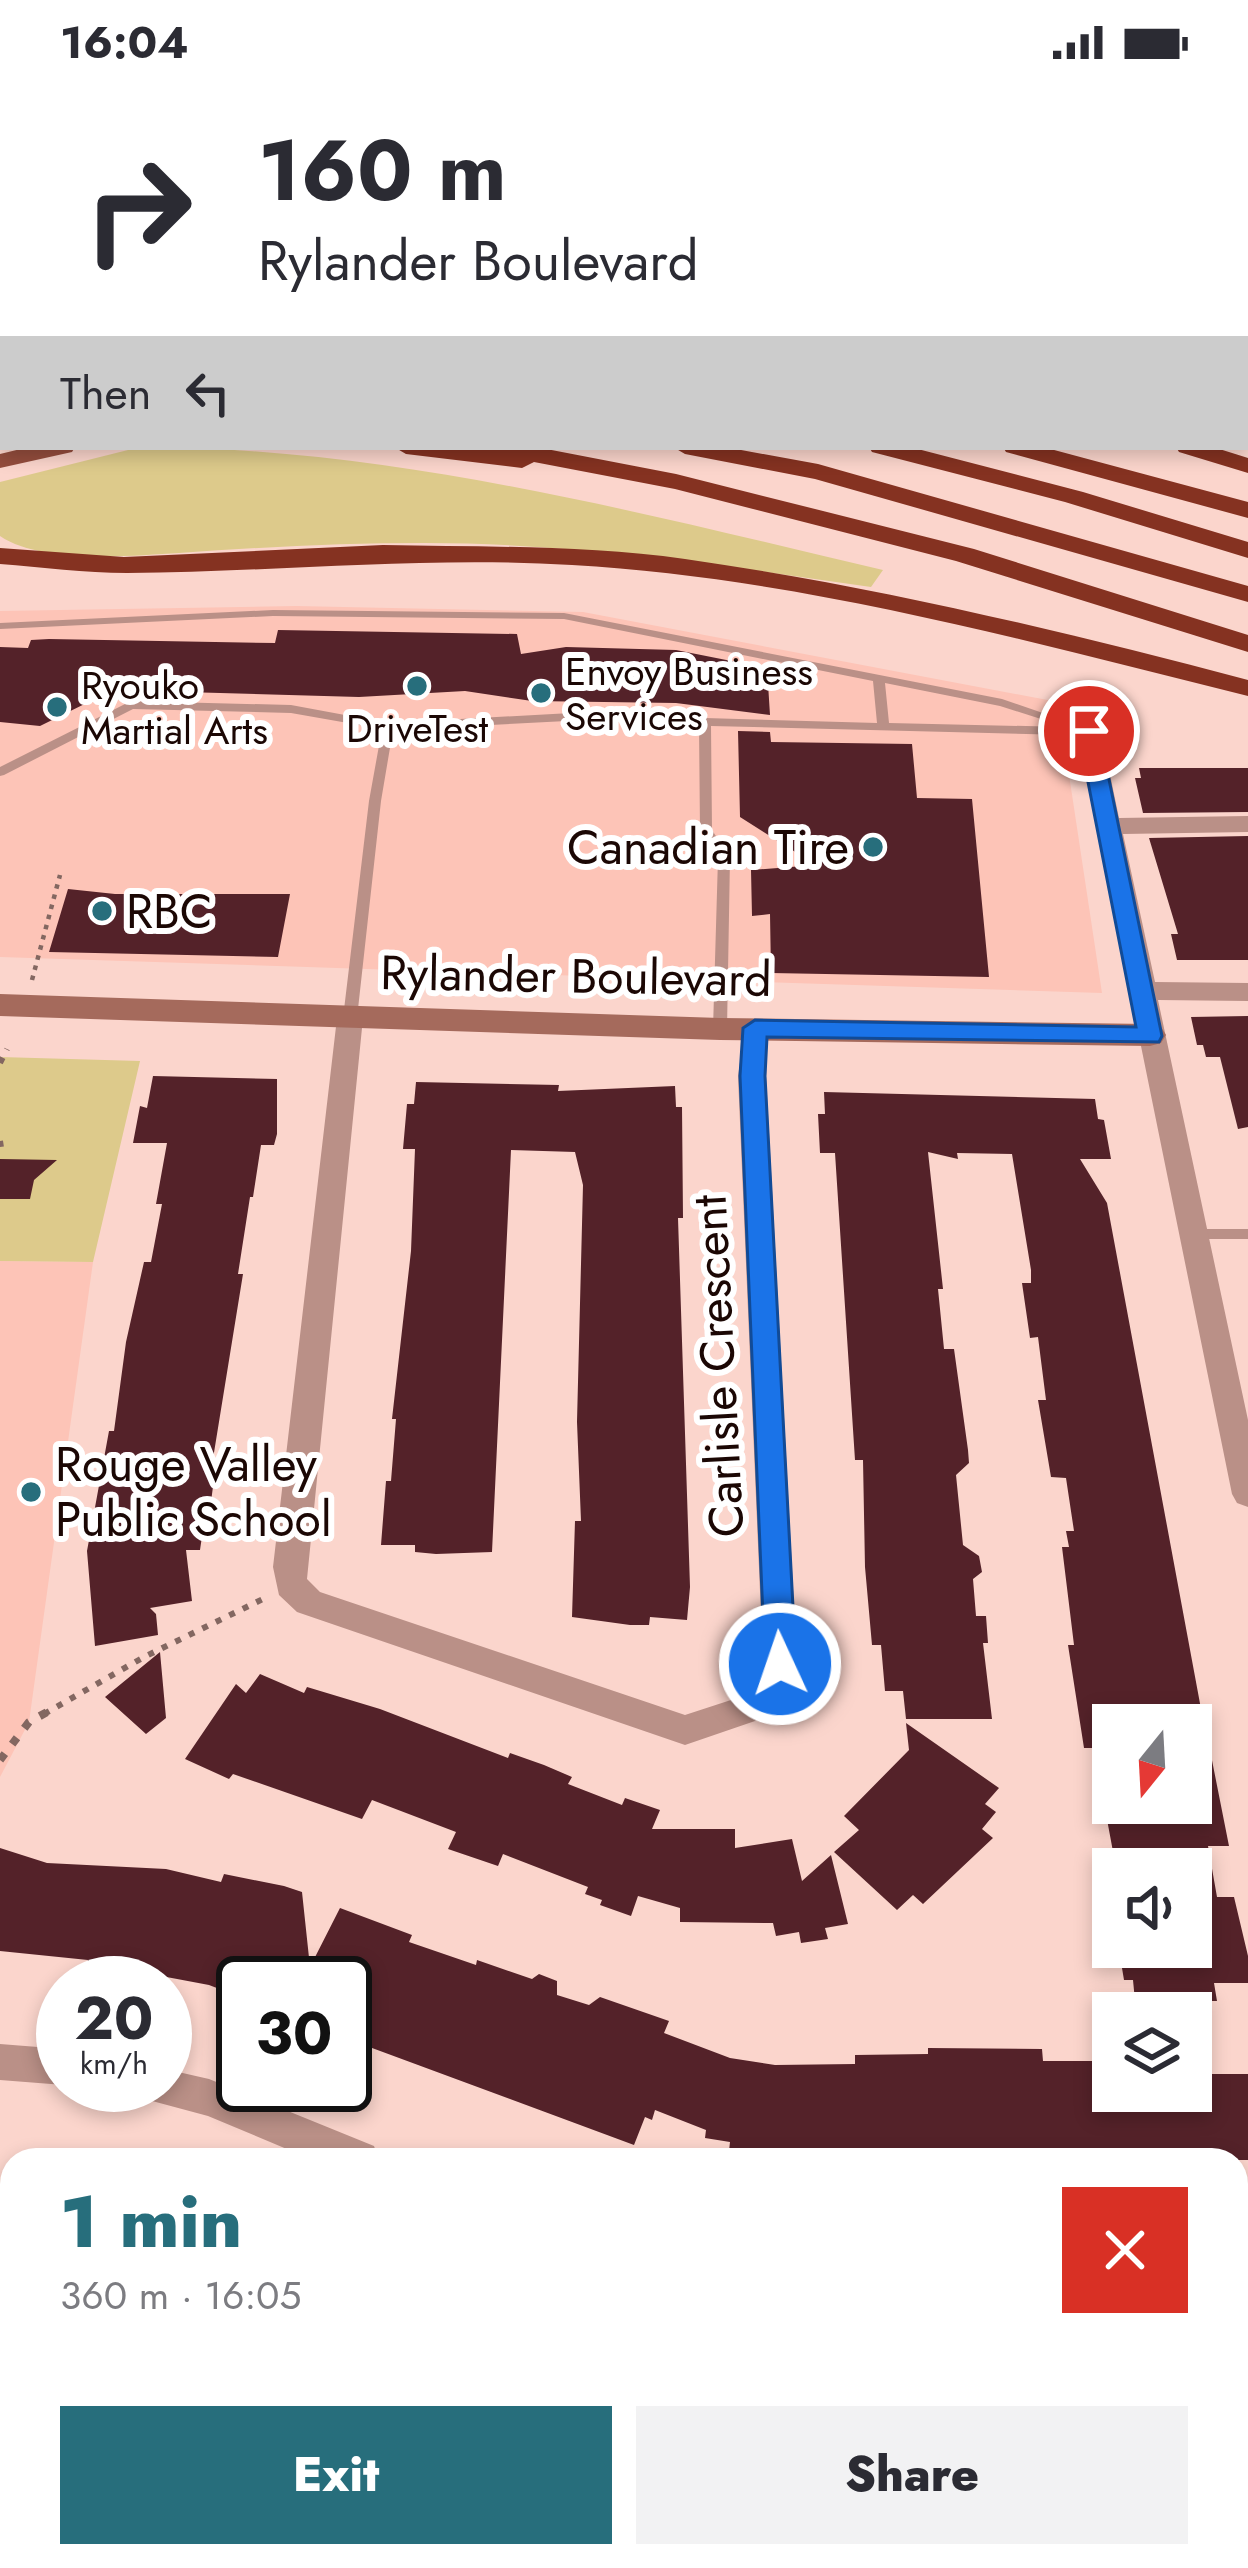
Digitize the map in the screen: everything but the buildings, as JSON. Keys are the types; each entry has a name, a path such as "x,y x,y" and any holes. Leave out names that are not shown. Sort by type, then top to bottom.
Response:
{"highway":[{"path":"429,450 676,482"},
{"path":"513,450 676,482 965,555 1248,644"},
{"path":"701,450 818,472 1248,594"},
{"path":"893,450 1074,497 1248,550"},
{"path":"1027,450 1248,510"},
{"path":"1198,450 1248,466"},
{"path":"0,545 37,559"},
{"path":"0,556 124,566 383,553 571,557 683,567 1004,624 1248,688"}],"main road":[{"path":"0,461 50,450"}],"street":[{"path":"1089,731 1248,1494"},
{"path":"1108,826 1248,824"},
{"path":"1142,992 1248,992"},
{"name":"Rylander Boulevard","path":"13,1006 720,1029 1150,1036"},
{"path":"291,1585 289,1567 350,1018"},
{"name":"Carlisle Crescent","path":"291,1585 309,1602 685,1730 758,1704 780,1664 753,1100 755,1028"},
{"path":"0,2062 36,2065"},
{"path":"192,2094 331,2148"}],"lane":[{"path":"0,626 273,613 564,616 1002,703 1089,731"},
{"path":"879,678 884,726"},
{"path":"0,772 131,706 291,709 388,727 625,714 705,722 1089,731"},
{"path":"705,722 706,830 724,858 720,1029"},
{"path":"350,1018 374,800 388,727"},
{"path":"1195,1234 1248,1234"}],"path":[{"path":"13,1006 60,875"},
{"path":"0,1063 7,1048"},
{"path":"0,1141 2,1154"},
{"path":"0,1760 29,1722 144,1657 291,1585"}],"shaded area":[{"path":"128,450 234,450 328,458 515,487 883,570 871,587 649,557 481,544 272,547 136,556 62,554 17,545 0,536 0,482"},
{"path":"296,606 583,612 1058,702 1102,993 0,957 0,611"},
{"path":"0,1057 140,1061 93,1262 0,1261"},
{"name":"Rouge Valley Public School","path":"0,1261 93,1262 29,1722 0,1777"}],"place":[{"name":"DriveTest","path":"417,686"},
{"name":"Envoy Business Services","path":"541,693"},
{"name":"Ryouko Martial Arts","path":"57,707"},
{"name":"Canadian Tire","path":"873,847"},
{"name":"RBC","path":"102,911"},
{"name":"Rouge Valley Public School","path":"31,1492"}],"route":[{"path":"780,1664 752,1076 755,1028 1150,1036 1089,731"}]}
